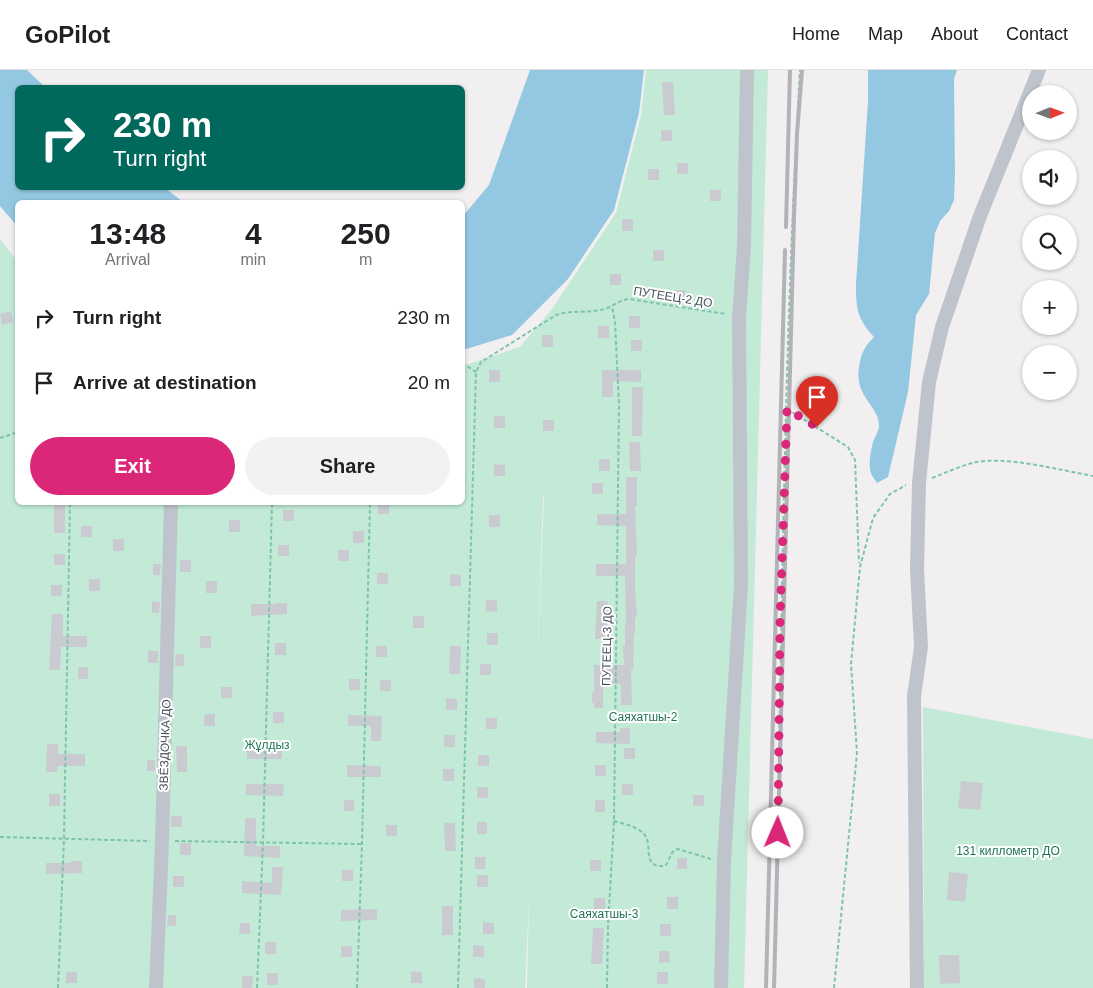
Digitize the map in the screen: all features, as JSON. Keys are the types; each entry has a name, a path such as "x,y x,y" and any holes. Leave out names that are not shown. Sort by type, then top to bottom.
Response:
{"street":[{"path":"721,988 724,861 741,585 739,317 744,246 747,70"},
{"path":"917,988 914,696 921,647 917,569 919,483 929,382 942,327 980,216 1039,70"},
{"name":"ЗВЁЗДОЧКА ДО","path":"156,988 171,505"}],"path":[{"path":"774,988 780,775 780,622 792,200 800,70"},
{"name":"ПУТЕЕЦ-2 ДО","path":"476,372 481,362 556,315 567,312 599,311 623,299 739,317"},
{"name":"ПУТЕЕЦ-3 ДО","path":"607,988 608,926 614,821 619,404 615,322 612,305"},
{"path":"458,988 476,372 465,365"},
{"path":"787,409 848,447 855,460 860,567 851,664 857,753 834,988"},
{"path":"0,438 15,433"},
{"path":"860,567 873,518 890,494 911,482 919,483 972,463 989,461 1009,462 1093,476"},
{"path":"58,988 64,838 70,505"},
{"path":"257,988 272,505"},
{"path":"357,988 370,505"},
{"path":"614,821 636,828 643,833 647,839 649,858 656,865 665,866 671,853 678,849 724,861"},
{"path":"0,837 362,844"}],"green space":[{"name":"Жұлдыз","path":"646,70 768,70 744,988 527,988 529,899 525,988 0,988 0,239 15,258 15,505 465,505 465,365 520,347 552,309 616,213 641,115","holes":["543,495 544,495 536,697"]},
{"name":"131 киллометр ДО","path":"923,707 1093,739 1093,988 924,988"}],"water":[{"path":"0,70 27,70 43,85 15,85 15,190 168,190 180,200 15,200 15,224 0,206"},
{"path":"530,70 644,70 639,113 614,210 568,279 512,335 465,349 465,214 489,185"},
{"path":"868,70 957,70 954,79 954,200 949,211 940,221 935,233 929,294 916,315 908,392 888,477 877,483 871,473 870,461 873,442 879,427 878,419 863,394 858,378 862,354 874,337 861,318 857,307 856,293 868,101"}],"building":[{"path":"662,82 673,82 675,115 664,115"},
{"path":"661,130 672,130 672,141 661,141"},
{"path":"677,163 688,163 688,174 677,174"},
{"path":"648,169 659,169 659,180 648,180"},
{"path":"710,190 721,190 721,201 710,201"},
{"path":"622,219 633,219 633,231 622,231"},
{"path":"653,250 664,250 664,261 653,261"},
{"path":"610,274 621,274 621,285 610,285"},
{"path":"675,290 685,290 685,302 675,301"},
{"path":"11,311 13,322 2,325 0,314"},
{"path":"629,316 640,316 640,328 629,328"},
{"path":"598,326 609,326 609,338 598,338"},
{"path":"542,335 553,335 553,347 542,347"},
{"path":"631,340 642,340 642,351 631,351"},
{"path":"489,370 500,370 500,382 489,382"},
{"path":"602,370 641,370 641,382 613,381 613,397 602,397"},
{"path":"632,387 643,387 642,436 632,436"},
{"path":"494,416 505,416 505,428 494,428"},
{"path":"543,420 554,420 554,431 543,431"},
{"path":"629,442 640,442 641,471 630,471"},
{"path":"599,459 610,459 610,471 599,471"},
{"path":"494,464 505,465 505,476 494,476"},
{"path":"626,477 637,477 635,586 637,617 635,617 633,670 631,670 632,705 621,705 621,684 603,684 603,708 594,708 592,692 594,692 594,665 624,665 623,646 625,646 626,623 625,576 596,576 596,564 626,564 626,526 597,525 597,514 626,514"},
{"path":"592,483 603,483 603,494 592,494"},
{"path":"54,505 65,505 65,533 54,533"},
{"path":"378,505 389,505 389,514 378,514"},
{"path":"283,510 294,510 294,521 283,521"},
{"path":"489,515 500,515 500,527 489,527"},
{"path":"229,520 240,520 240,532 229,532"},
{"path":"81,526 92,526 92,537 81,537"},
{"path":"353,531 364,531 364,543 353,543"},
{"path":"113,539 124,539 124,551 113,551"},
{"path":"278,545 289,545 289,556 278,556"},
{"path":"338,550 349,550 349,561 338,561"},
{"path":"54,554 65,554 65,565 54,565"},
{"path":"180,560 191,560 191,572 180,572"},
{"path":"153,564 161,564 160,575 153,575"},
{"path":"377,573 388,573 388,584 377,584"},
{"path":"450,574 461,575 461,586 450,586"},
{"path":"89,579 100,579 100,591 89,591"},
{"path":"206,581 217,581 217,593 206,593"},
{"path":"51,585 62,585 62,596 51,596"},
{"path":"486,600 497,600 497,612 486,611"},
{"path":"152,601 160,602 159,613 152,613"},
{"path":"597,601 608,601 606,639 595,639"},
{"path":"287,603 287,614 251,616 251,604"},
{"path":"52,614 63,614 63,636 87,636 87,647 61,647 60,670 49,670"},
{"path":"413,616 424,616 424,628 413,628"},
{"path":"487,633 498,633 498,645 487,645"},
{"path":"200,636 211,636 211,648 200,648"},
{"path":"275,643 286,643 286,655 275,655"},
{"path":"376,646 387,646 387,657 376,657"},
{"path":"450,646 461,646 460,674 449,674"},
{"path":"148,651 158,651 158,663 148,663"},
{"path":"176,654 184,655 184,666 175,666"},
{"path":"480,664 491,664 491,675 480,675"},
{"path":"78,667 88,667 88,679 78,679"},
{"path":"349,679 360,679 360,690 349,690"},
{"path":"380,680 391,680 391,691 380,691"},
{"path":"221,687 232,687 232,698 221,698"},
{"path":"446,698 457,699 457,710 446,710"},
{"path":"273,712 284,712 284,723 273,723"},
{"path":"205,714 215,714 215,726 204,726"},
{"path":"348,715 382,716 381,741 371,741 371,726 348,726"},
{"path":"486,718 497,718 497,729 486,729"},
{"path":"620,728 630,728 630,744 596,743 596,732 620,732"},
{"path":"444,735 455,735 455,747 444,747"},
{"path":"47,744 58,744 58,754 85,754 85,766 57,766 57,772 46,772"},
{"path":"176,746 187,746 187,772 177,772"},
{"path":"247,747 282,748 282,759 247,759"},
{"path":"624,748 635,748 635,759 624,759"},
{"path":"478,755 489,755 489,766 478,766"},
{"path":"147,760 155,760 155,771 147,771"},
{"path":"347,765 381,766 381,777 347,777"},
{"path":"595,765 606,765 606,776 595,776"},
{"path":"443,769 454,769 454,781 443,781"},
{"path":"961,781 983,783 980,810 958,808"},
{"path":"246,784 284,784 283,796 246,795"},
{"path":"622,784 633,784 633,795 622,795"},
{"path":"477,787 488,787 488,798 477,798"},
{"path":"49,794 60,794 60,806 49,806"},
{"path":"693,795 704,795 704,806 693,806"},
{"path":"344,800 354,800 354,811 344,811"},
{"path":"595,800 605,800 605,812 595,812"},
{"path":"171,816 182,816 182,827 171,827"},
{"path":"245,818 256,818 256,846 280,846 280,858 244,856"},
{"path":"477,822 487,822 487,834 477,834"},
{"path":"444,823 455,823 456,851 445,851"},
{"path":"386,825 397,825 397,836 386,836"},
{"path":"180,843 191,843 191,855 180,855"},
{"path":"475,857 486,857 485,869 475,869"},
{"path":"677,858 687,858 687,869 677,869"},
{"path":"590,860 601,860 601,871 590,871"},
{"path":"71,861 82,861 82,873 46,874 46,863 71,863"},
{"path":"272,867 283,867 281,895 242,893 242,881 272,883"},
{"path":"342,870 353,870 353,881 342,881"},
{"path":"949,872 968,874 965,902 947,900"},
{"path":"477,875 488,875 488,887 477,887"},
{"path":"173,876 184,876 184,887 173,887"},
{"path":"667,897 678,897 678,909 667,909"},
{"path":"594,898 605,898 605,910 594,910"},
{"path":"442,906 453,906 453,935 442,935"},
{"path":"377,909 377,920 341,921 341,910"},
{"path":"168,915 176,915 176,926 167,926"},
{"path":"483,922 494,923 494,934 483,934"},
{"path":"240,923 250,923 250,934 239,934"},
{"path":"660,924 671,924 671,936 660,936"},
{"path":"593,928 604,928 602,964 591,964"},
{"path":"265,942 276,942 276,954 265,954"},
{"path":"473,945 484,946 484,957 473,957"},
{"path":"341,946 352,946 352,957 341,957"},
{"path":"659,951 669,951 670,962 659,963"},
{"path":"939,955 959,955 960,983 940,984"},
{"path":"411,971 422,972 422,983 411,983"},
{"path":"66,972 77,972 77,983 66,983"},
{"path":"657,972 668,972 668,984 657,984"},
{"path":"267,973 278,973 278,985 267,985"},
{"path":"242,976 253,976 252,988 242,988"},
{"path":"474,978 485,979 485,988 474,988"}],"railway":[{"path":"786,227 790,70"},
{"path":"774,988 794,217 797,134 802,70"},
{"path":"766,988 785,250"}],"route":[{"path":"778,833 780,622 787,409 817,427"}],"park label":[{"name":"Саяхатшы-2","path":"643,717"},
{"name":"Саяхатшы-3","path":"604,914"}]}
